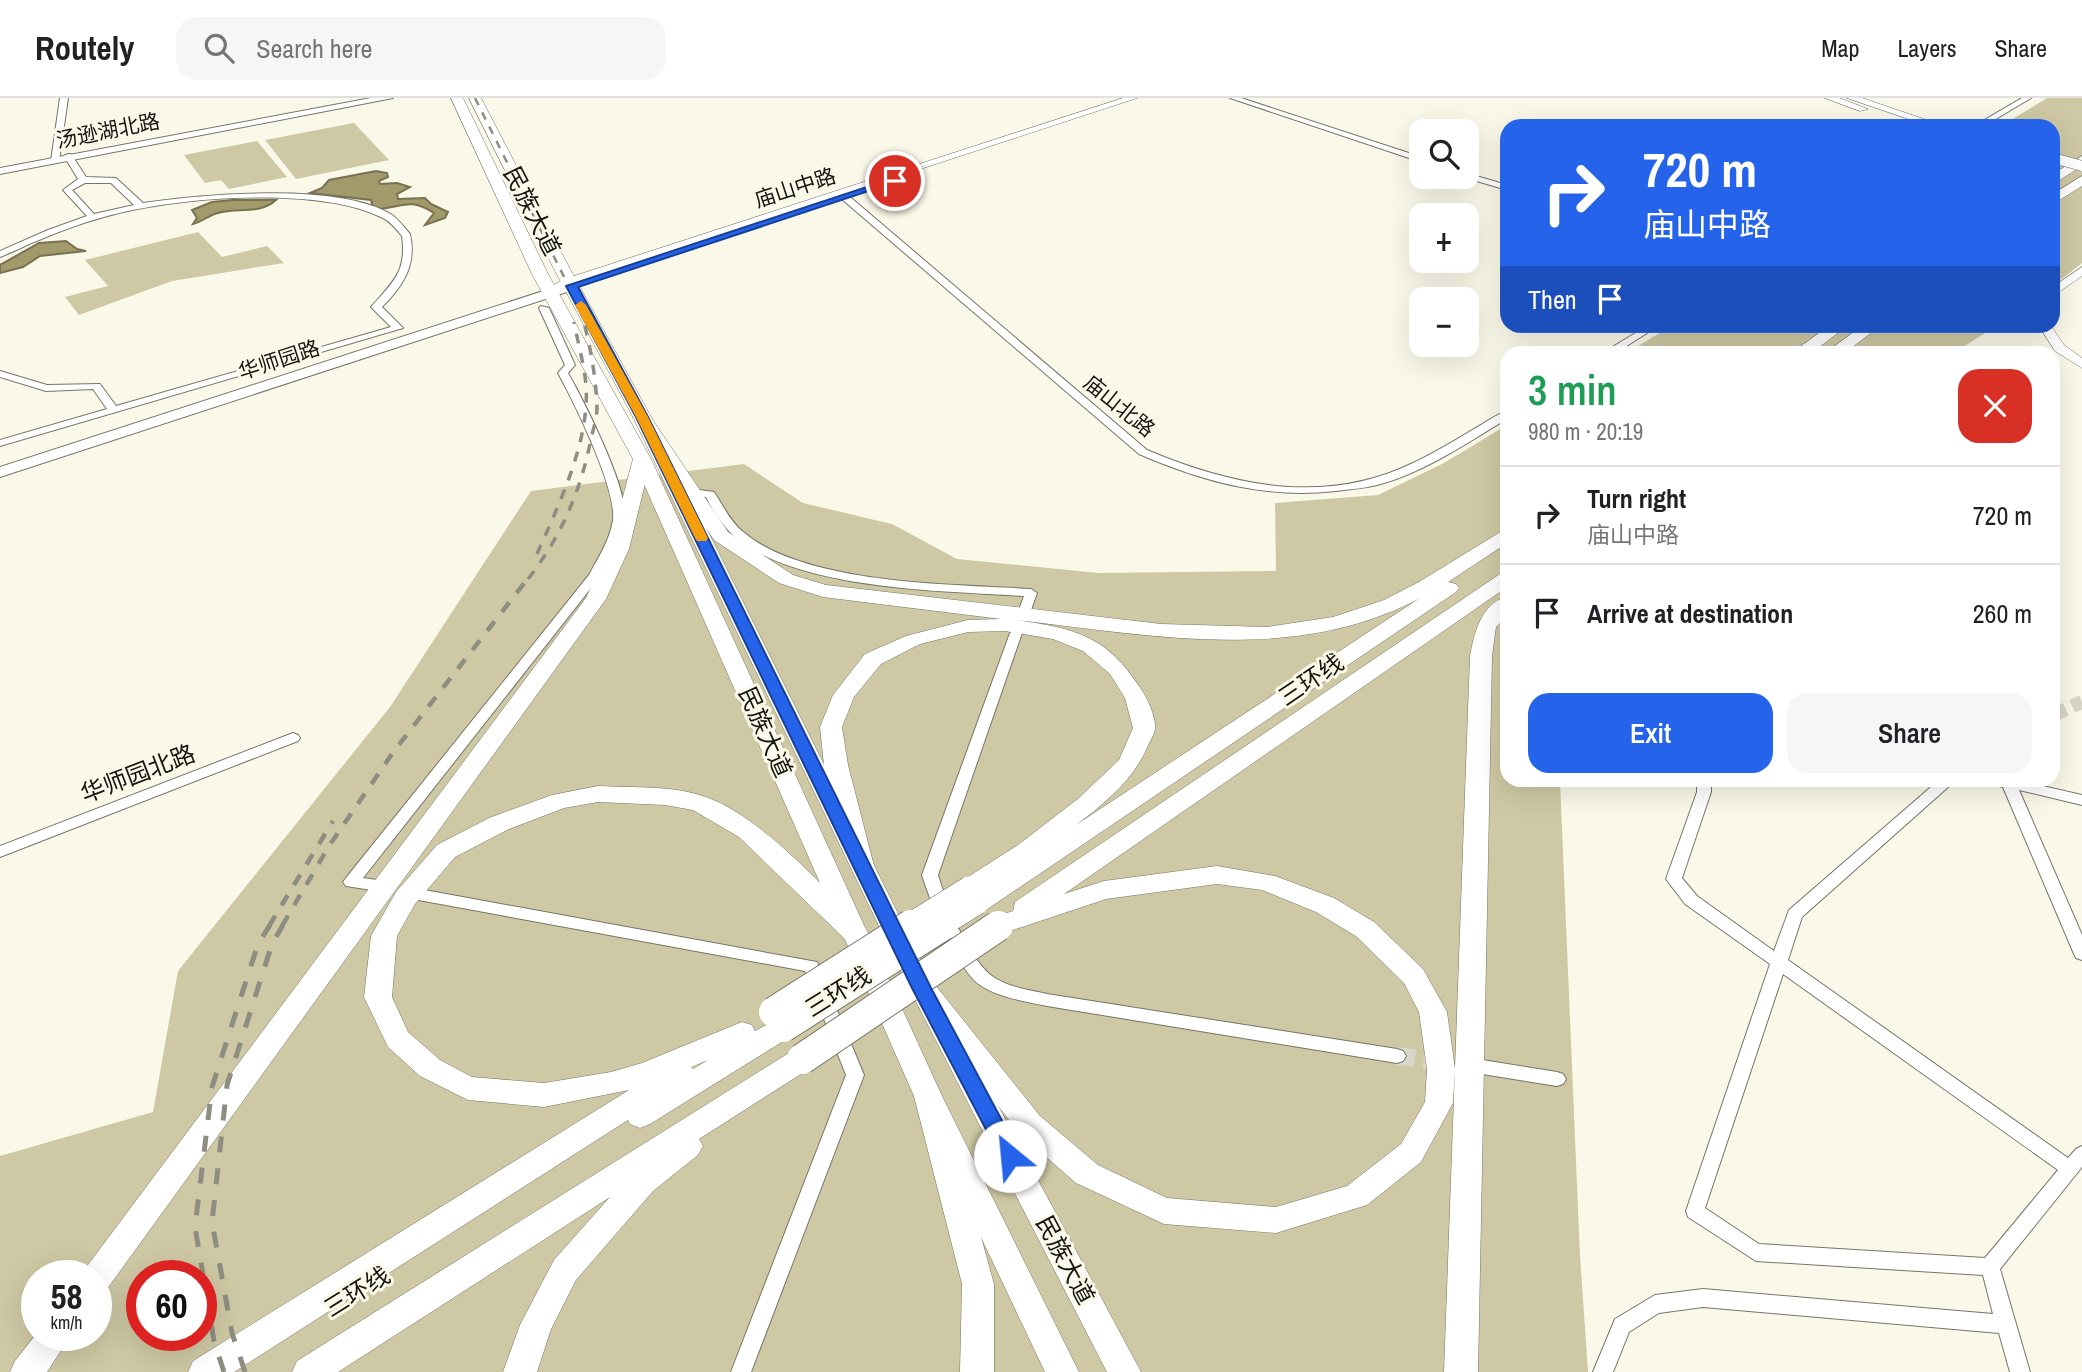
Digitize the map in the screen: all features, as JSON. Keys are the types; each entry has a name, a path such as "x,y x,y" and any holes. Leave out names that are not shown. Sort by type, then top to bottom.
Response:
{"highway":[{"path":"1810,346 1829,333"},
{"path":"1843,346 1862,333"}],"main road":[{"name":"汤逊湖北路","path":"0,170 374,98"},
{"name":"汤逊湖北路","path":"69,157 388,98"},
{"name":"民族大道","path":"457,98 540,274 557,291 642,417 922,988 1124,1372"},
{"name":"民族大道","path":"475,98 557,291 642,458 928,1096 1062,1372"},
{"path":"2060,176 2082,165"},
{"path":"2060,195 2082,180"},
{"name":"华师园路","path":"0,472 557,291"},
{"path":"642,417 720,536 786,579 823,592 1202,634 1262,635 1320,627 1376,611 1438,579"},
{"path":"110,1260 596,599 619,549 642,458"},
{"path":"0,478 26,463"},
{"path":"1027,851 1500,539"},
{"name":"三环线","path":"229,1372 973,896 1500,555"},
{"name":"三环线","path":"310,1372 802,1059 1500,583"},
{"path":"1461,1372 1481,656 1486,626 1500,611"},
{"path":"862,866 836,765 831,727 844,695 873,659 913,640 968,626 1005,625 1032,629 1058,634 1091,646 1118,670 1136,698 1144,728 1129,764 1087,804 973,896"},
{"path":"778,1019 648,1073 611,1083 544,1095 468,1088 430,1068 398,1040 378,997 384,936 405,898 446,851 498,824 560,801 598,794 666,797 699,803 748,831 855,933"},
{"path":"922,988 1030,1125 1087,1174 1164,1211 1276,1220 1356,1196 1411,1153 1439,1103 1441,1069 1433,1012 1414,976 1365,929 1325,905 1266,882 1217,874 1104,890 998,926"},
{"path":"205,1372 741,1033"},
{"path":"520,1372 536,1325 565,1270 642,1182 802,1059"},
{"path":"928,1096 978,1284 977,1372"},
{"path":"27,1372 43,1351"}],"street":[{"path":"54,160 64,98"},
{"name":"庙山中路","path":"557,291 1132,98"},
{"name":"庙山中路","path":"843,195 1146,98"},
{"path":"1234,98 1409,156"},
{"path":"1830,98 1894,119"},
{"path":"1841,98 1906,119"},
{"path":"1852,98 1917,119"},
{"path":"1863,98 1928,119"},
{"path":"1990,119 2027,98"},
{"path":"69,157 83,180"},
{"path":"2060,161 2082,165"},
{"path":"1479,178 1500,186"},
{"path":"92,217 67,190 83,180 113,180 141,206"},
{"name":"庙山北路","path":"843,195 998,331 1143,452 1185,470 1254,490 1313,491 1381,481 1444,452 1500,418"},
{"path":"0,254 36,236 92,217 141,206 216,196 315,198 345,202 382,214 399,226 407,235 409,265 393,291 376,307 398,328 0,443"},
{"path":"2060,287 2082,270"},
{"path":"372,884 351,882 594,576 607,552 619,517 615,484 605,466 584,410 563,373 570,365 557,291"},
{"path":"1619,346 1641,333"},
{"path":"2060,349 2082,364"},
{"path":"0,374 46,387 96,386 114,411"},
{"path":"692,492 710,494 721,514 740,536 769,555 796,564 862,578 1031,593 1025,610"},
{"path":"1016,633 930,875 934,893 980,977 1009,992 1047,1000 1397,1056"},
{"name":"华师园北路","path":"0,852 293,738"},
{"path":"1704,787 1674,879 1691,900 2076,1161 1990,1267"},
{"path":"1941,787 1795,914 1695,1210 1756,1252 1990,1267"},
{"path":"2006,787 2082,954"},
{"path":"2028,787 2082,800"},
{"path":"419,895 811,966 855,1076 741,1372"},
{"path":"1482,1067 1557,1079"},
{"path":"1990,1267 2020,1372"},
{"path":"1603,1372 1622,1326 1655,1304 1703,1298 2006,1324"}],"shaded area":[{"path":"2047,98 2082,98 2082,263 2060,280 2060,119 2012,119"},
{"path":"354,123 389,160 296,179 265,140"},
{"path":"257,141 287,177 229,189 221,180 205,183 184,155"},
{"path":"376,171 387,173 388,177 379,181 380,184 397,183 410,187 397,194 398,199 425,198 448,212 445,218 425,225 434,213 418,205 378,209 373,208 371,200 310,193 322,188 329,180"},
{"path":"276,200 263,208 225,211 193,224 197,218 192,210 212,202"},
{"path":"198,232 222,257 267,246 284,263 172,281 79,315 65,297 108,286 85,260"},
{"path":"66,241 77,249 86,251 40,256 23,267 0,273 0,265 39,243"},
{"path":"1660,333 1985,333 1965,346 1638,346"},
{"path":"1500,429 1500,787 1560,787 1580,1256 1588,1372 0,1372 0,1156 153,1112 178,971 390,707 531,491 744,464 803,503 892,524 957,559 1098,573 1276,571 1275,503 1378,495 1444,463"}],"tunnel":[{"path":"2060,712 2082,702"},
{"path":"1397,1056 1445,1062"}],"railway":[{"path":"475,98 580,309"},
{"path":"528,579 550,548 567,515 580,481 595,421 597,408 594,370 580,307"},
{"path":"537,554 571,472 583,428 586,385 574,322"},
{"path":"282,926 329,846 394,751 529,577"},
{"path":"269,926 333,821"},
{"path":"224,1372 214,1341 195,1227 212,1087 258,944 270,925"},
{"path":"245,1372 232,1333 212,1222 227,1085 272,944 283,925"}],"slow traffic":[{"path":"581,305 642,417 701,538"}],"route":[{"path":"895,181 571,286 642,417 922,988 1010,1156"}]}
